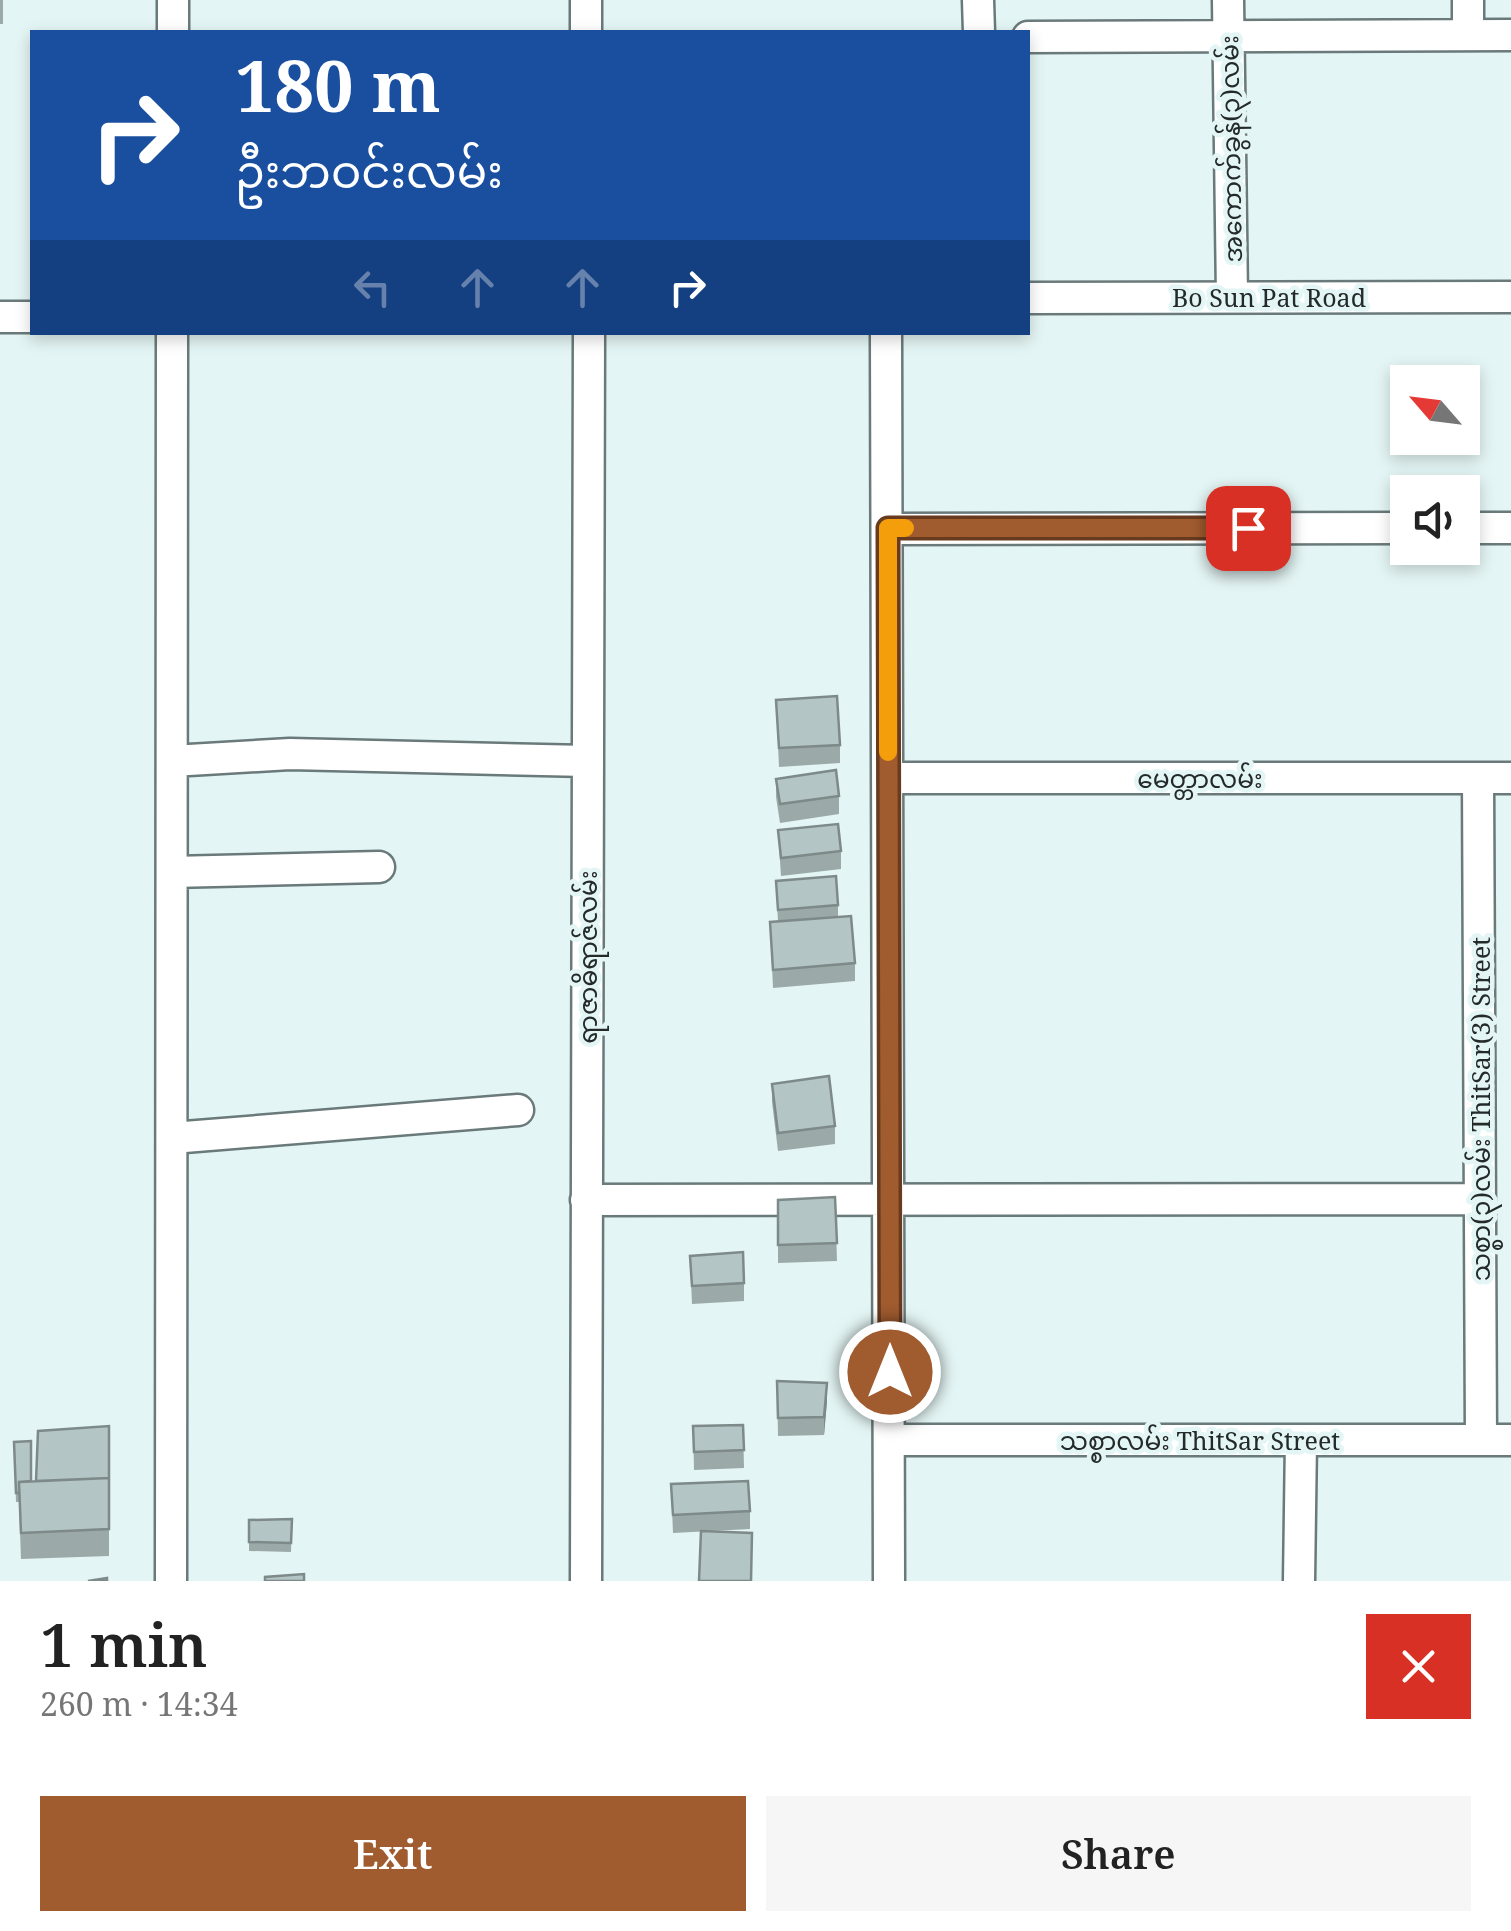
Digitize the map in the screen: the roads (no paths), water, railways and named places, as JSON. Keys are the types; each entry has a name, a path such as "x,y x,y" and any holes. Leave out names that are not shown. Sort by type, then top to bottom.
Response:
{"street":[{"path":"172,0 172,30"},
{"path":"586,0 586,30"},
{"path":"978,0 978,30"},
{"name":"အကောက်ခွန်(၃)လမ်း","path":"1228,0 1232,297"},
{"path":"1468,0 1468,35"},
{"path":"1030,37 1511,35"},
{"name":"Bo Sun Pat Road","path":"1030,298 1511,297"},
{"path":"0,317 30,317"},
{"path":"172,335 172,1581"},
{"name":"ရာဇာဓိရာဇ်လမ်း","path":"586,1581 588,335"},
{"path":"886,335 889,1581"},
{"path":"888,528 1390,528"},
{"path":"1480,528 1511,528"},
{"path":"172,760 290,754 587,762"},
{"name":"မေတ္တာလမ်း","path":"888,778 1511,778"},
{"name":"သစ္စာ(၃)လမ်း ThitSar(3) Street","path":"1478,778 1480,1199 1496,1440"},
{"path":"172,872 379,867"},
{"path":"172,1138 518,1110"},
{"path":"586,1200 1480,1199"},
{"name":"သစ္စာလမ်း ThitSar Street","path":"890,1440 1496,1440"},
{"path":"1299,1581 1300,1440"}]}
